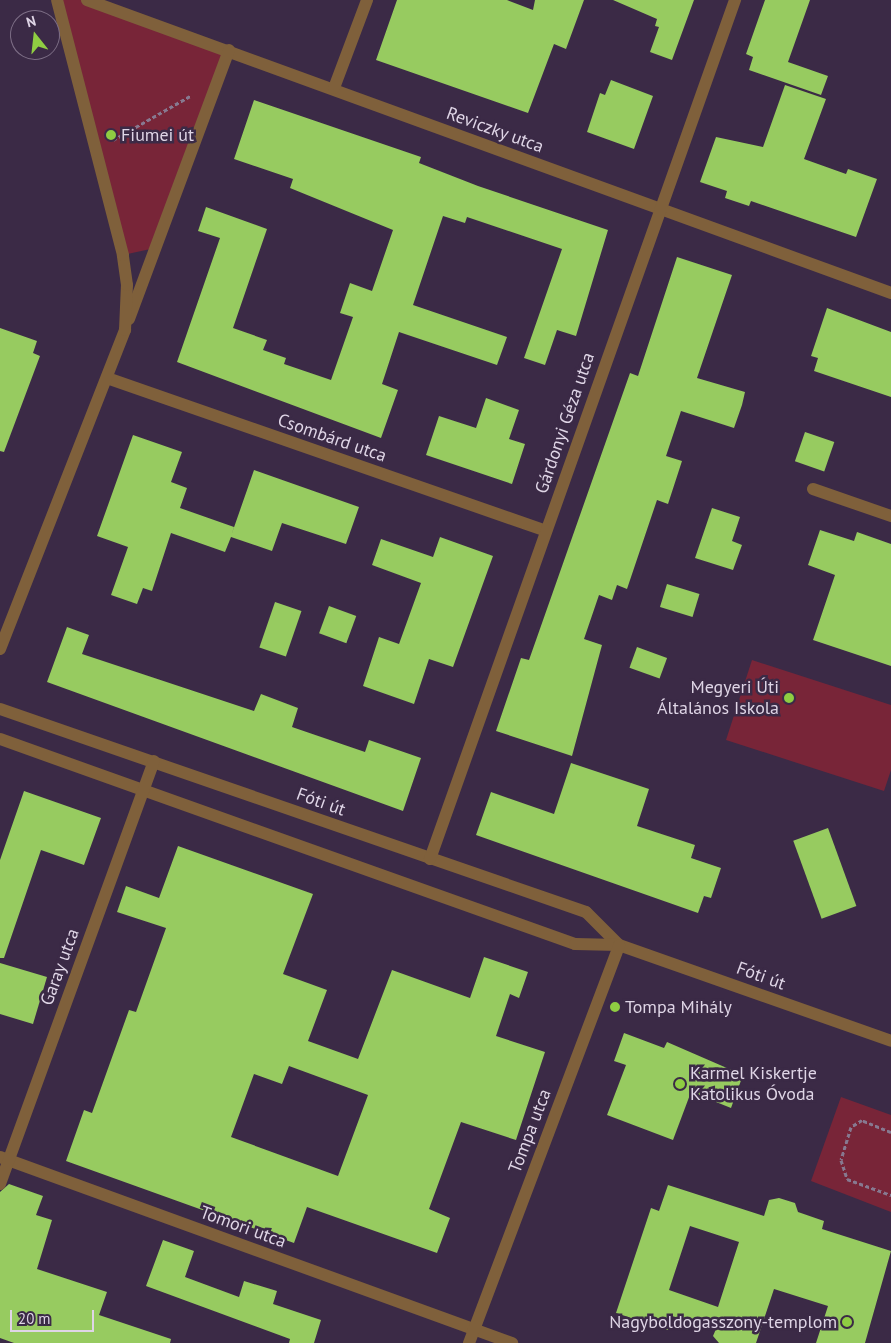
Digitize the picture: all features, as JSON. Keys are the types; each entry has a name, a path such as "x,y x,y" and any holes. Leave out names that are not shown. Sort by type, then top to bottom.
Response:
{"street":[{"path":"57,0 123,255 127,284 125,330"},
{"name":"Reviczky utca","path":"87,0 334,88 891,293"},
{"path":"334,88 367,0"},
{"name":"Gárdonyi Géza utca","path":"430,859 659,209 735,0"},
{"path":"0,649 107,378 229,50"},
{"name":"Csombárd utca","path":"107,378 546,531"},
{"path":"813,489 891,516"},
{"name":"Fóti út","path":"0,709 586,912 619,945"},
{"name":"Fóti út","path":"0,739 143,792 575,944 619,945 891,1041"},
{"name":"Garay utca","path":"0,1184 4,1159 154,761"},
{"name":"Tompa utca","path":"469,1343 619,945"},
{"name":"Tomori utca","path":"4,1159 512,1343"}],"path":[{"path":"112,140 218,80"},
{"path":"891,1132 862,1120 851,1127 841,1160 847,1179 891,1195"}],"shaded area":[{"path":"57,0 88,0 229,50 155,248 123,255"},
{"path":"752,660 891,705 891,770 884,791 726,740"},
{"path":"841,1097 891,1115 891,1212 811,1181"}],"building":[{"path":"397,0 507,0 533,10 535,0 584,0 566,49 554,44 528,113 376,60"},
{"path":"613,0 694,0 672,60 650,52 659,27 655,26 657,19"},
{"path":"765,0 810,0 788,62 828,76 821,95 749,70 753,57 746,54"},
{"path":"611,80 653,96 634,149 587,132 600,93 605,95"},
{"path":"785,85 826,99 804,159 846,174 848,169 877,179 856,237 751,201 749,206 725,198 727,191 700,182 716,137 763,147"},
{"path":"254,100 421,157 419,163 478,186 608,230 576,336 557,330 545,365 524,358 562,249 467,217 465,223 443,216 413,305 507,337 497,365 399,332 382,384 398,390 381,438 177,362 220,238 198,231 206,207 267,229 233,328 267,340 263,350 286,358 284,364 331,380 353,317 340,313 350,283 372,291 393,230 290,188 293,179 234,159"},
{"path":"677,257 732,275 697,378 745,392 734,428 681,411 666,456 682,461 668,504 657,500 627,589 617,585 612,600 599,595 584,639 602,645 572,756 496,731 521,658 529,660 630,373 638,376"},
{"path":"827,308 891,332 891,397 814,371 818,358 811,356"},
{"path":"0,328 37,341 33,353 40,356 4,452 0,451"},
{"path":"486,398 519,410 509,439 525,444 512,484 426,455 439,416 476,428"},
{"path":"805,432 834,442 824,471 795,461"},
{"path":"133,435 182,452 171,482 187,488 180,508 234,527 231,536 254,470 359,507 346,544 282,523 272,551 231,537 225,552 171,533 152,591 143,588 137,604 111,595 128,547 97,536"},
{"path":"712,508 740,517 732,541 742,545 733,570 695,558"},
{"path":"820,530 854,541 857,532 891,544 891,666 813,640 835,575 808,565"},
{"path":"440,537 493,556 453,667 429,659 414,704 363,686 379,637 399,644 421,583 372,565 381,539 433,557"},
{"path":"667,584 700,594 692,617 660,607"},
{"path":"275,602 301,611 286,657 259,647"},
{"path":"329,606 356,616 346,643 319,633"},
{"path":"67,627 89,635 82,654 254,711 261,694 298,708 292,727 365,752 369,740 421,758 403,811 47,682"},
{"path":"637,647 667,658 660,679 629,668"},
{"path":"571,763 649,789 637,826 695,845 691,858 721,868 711,898 704,896 698,913 476,835 491,792 554,814"},
{"path":"24,791 101,818 84,865 41,850 4,958 0,958 0,860"},
{"path":"828,828 856,906 822,919 793,841"},
{"path":"178,846 313,894 283,974 327,990 308,1041 358,1059 392,970 470,998 484,957 528,972 519,998 510,994 496,1036 545,1052 516,1140 461,1122 429,1209 450,1218 437,1253 307,1207 294,1243 66,1161 84,1110 92,1113 129,1010 136,1012 166,928 117,912 126,886 159,898","holes":["289,1066 368,1095 338,1176 231,1137 254,1074 282,1084"]},
{"path":"0,963 47,977 33,1024 0,1014"},
{"name":"Karmel Kiskertje Katolikus Óvoda","path":"624,1033 664,1048 667,1042 743,1075 731,1108 691,1092 673,1140 607,1115 626,1065 614,1061"},
{"path":"9,1184 43,1196 36,1215 52,1220 37,1269 107,1292 99,1315 171,1339 170,1343 14,1343 0,1338 0,1192"},
{"path":"668,1185 764,1216 769,1200 779,1198 795,1203 798,1212 824,1221 822,1229 891,1251 865,1343 816,1343 828,1306 774,1289 756,1343 719,1343 713,1336 716,1329 672,1316 668,1330 616,1313 651,1208 659,1211","holes":["690,1226 739,1242 718,1307 669,1290"]},
{"path":"163,1240 194,1251 185,1277 239,1297 244,1281 277,1291 273,1304 321,1320 314,1343 289,1343 290,1339 146,1286"}],"place":[{"name":"Fiumei út","path":"111,135"},
{"name":"Megyeri Úti Általános Iskola","path":"789,698"},
{"name":"Tompa Mihály","path":"615,1007"},
{"name":"Karmel Kiskertje Katolikus Óvoda","path":"680,1084"},
{"name":"Nagyboldogasszony-templom","path":"847,1322"}]}
